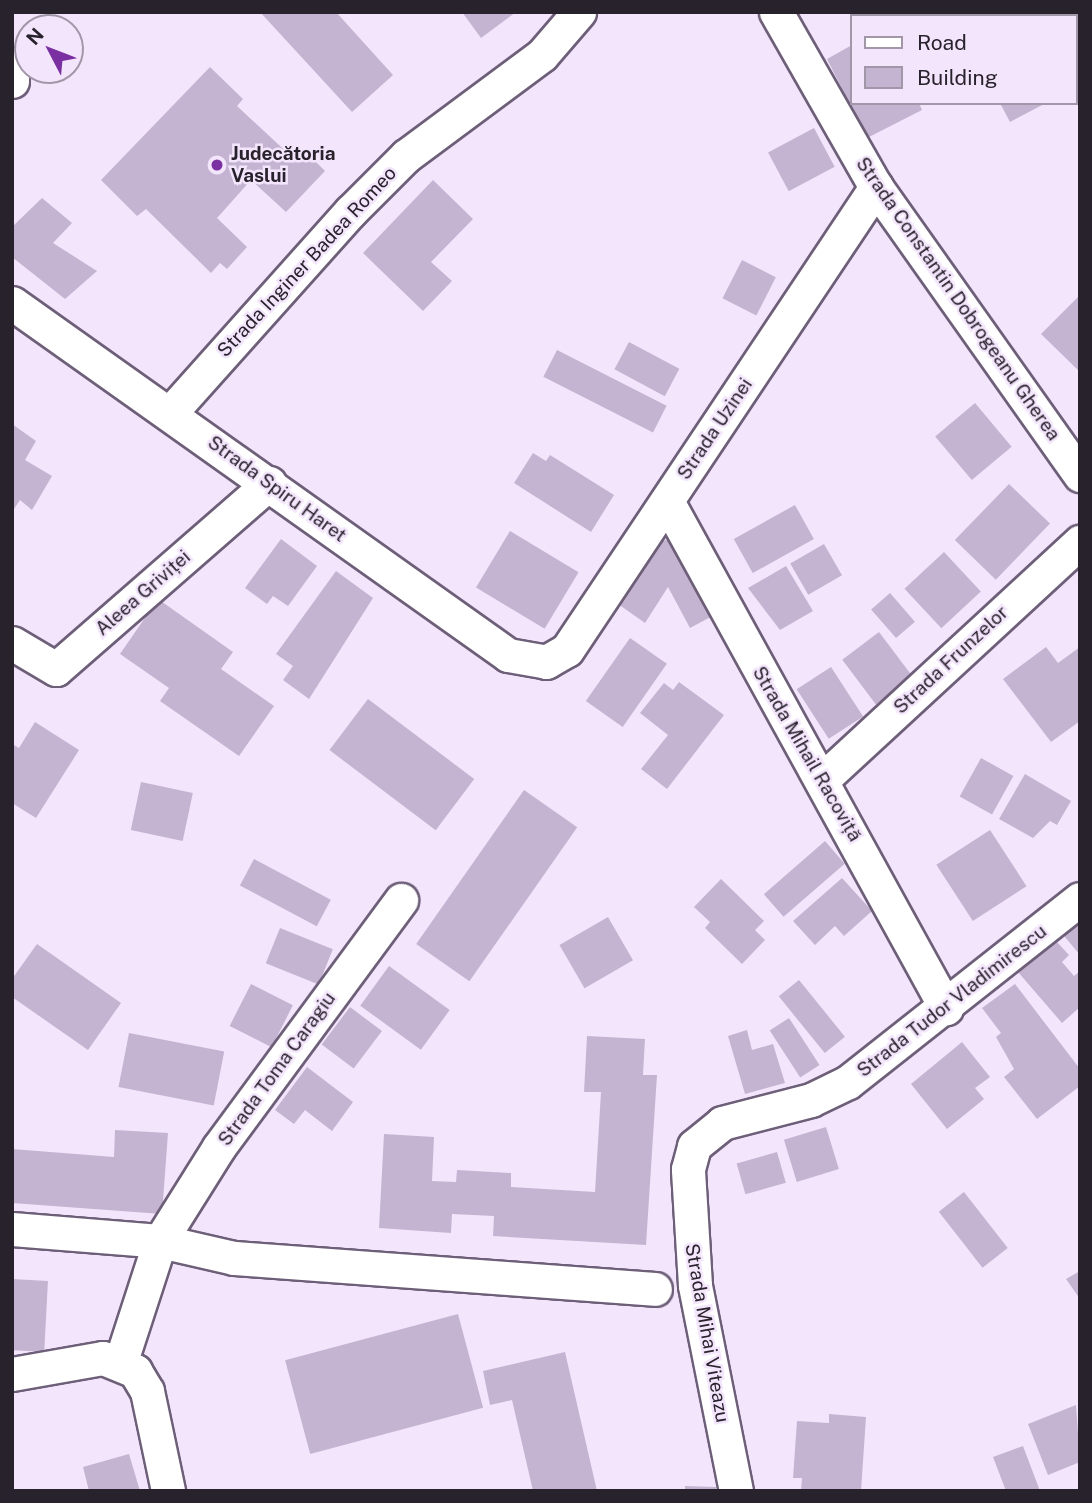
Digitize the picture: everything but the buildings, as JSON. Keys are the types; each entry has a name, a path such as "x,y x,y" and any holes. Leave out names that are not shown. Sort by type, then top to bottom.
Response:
{"street":[{"name":"Strada Inginer Badea Romeo","path":"171,412 360,201 406,156 542,55 579,12"},
{"name":"Strada Constantin Dobrogeanu Gherea","path":"776,12 876,187 1080,475"},
{"name":"Strada Uzinei","path":"546,662 567,650 876,187"},
{"name":"Strada Spiru Haret","path":"12,303 171,412 508,656 546,662"},
{"name":"Aleea Griviței","path":"12,643 56,669 269,483"},
{"name":"Strada Mihail Racoviță","path":"667,501 823,779 946,1008"},
{"name":"Strada Frunzelor","path":"823,779 1080,542"},
{"name":"Strada Toma Caragiu","path":"121,1361 160,1241 219,1147 401,900"},
{"name":"Strada Tudor Vladimirescu","path":"702,1135 848,1082 946,1008 1080,900"},
{"name":"Strada Mihai Viteazu","path":"702,1135 688,1168 690,1241 736,1491"},
{"path":"12,1229 160,1241 234,1258 655,1289"},
{"path":"12,1374 77,1360 121,1361 147,1391 168,1491"}],"place":[{"name":"Judecătoria Vaslui","path":"217,165"}]}
